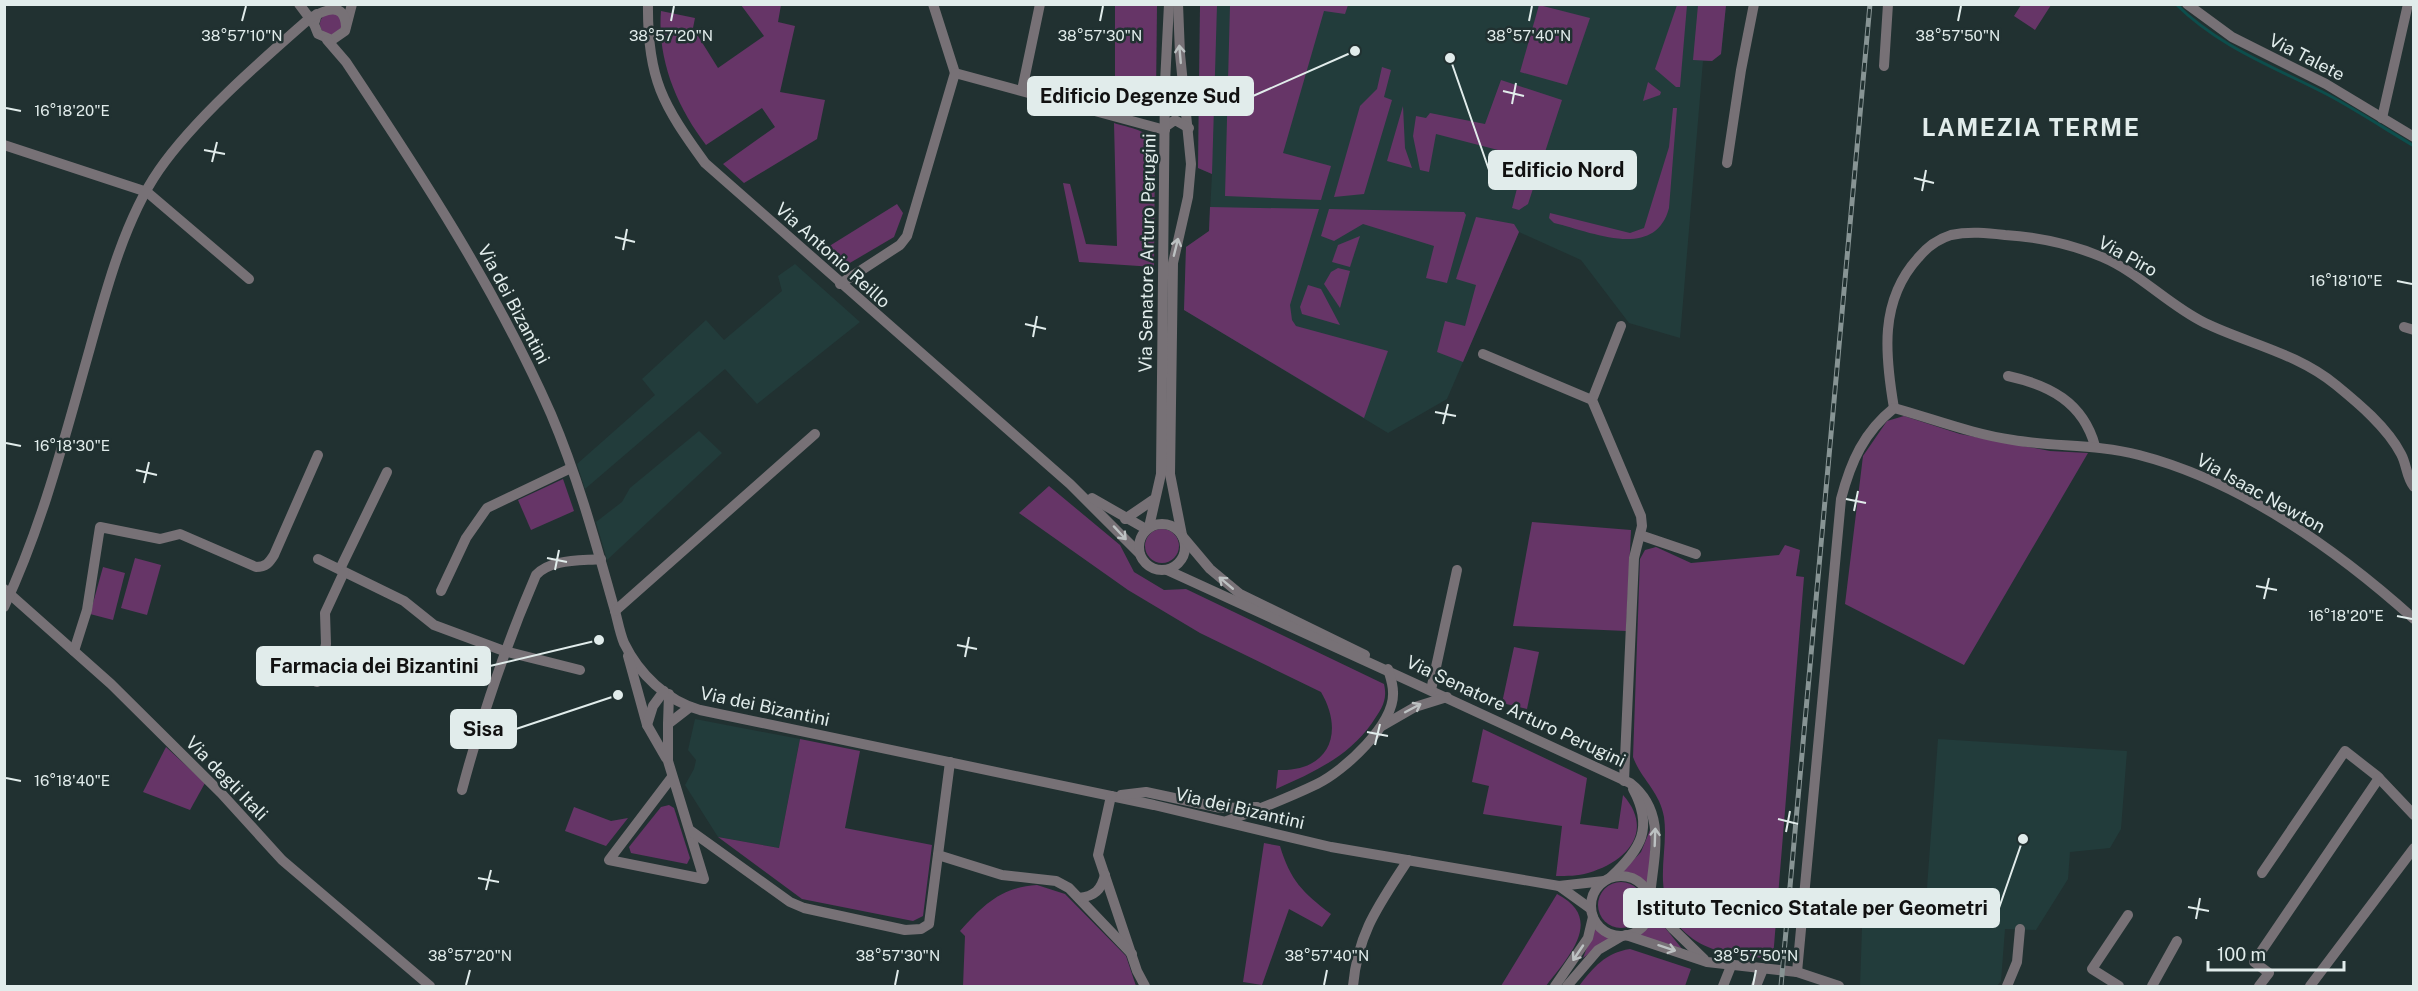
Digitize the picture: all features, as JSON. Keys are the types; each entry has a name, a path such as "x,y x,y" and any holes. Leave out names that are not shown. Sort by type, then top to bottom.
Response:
{"street":[{"name":"Via dei Bizantini","path":"299,4 322,19 346,62 445,212 484,281 535,381 571,468 601,559 624,642 640,668 666,693 690,707 1408,860 1559,886 1607,879"},
{"path":"307,4 337,38 345,28 352,4"},
{"name":"Via Antonio Reillo","path":"648,4 648,35 653,74 673,119 705,163 1070,484 1139,553"},
{"path":"840,284 900,245 907,236 955,73 933,4"},
{"path":"1022,90 1040,4"},
{"name":"Via Senatore Arturo Perugini","path":"1148,528 1153,500 1160,486 1161,474 1165,128 1169,4"},
{"name":"Via Senatore Arturo Perugini","path":"1178,4 1180,54 1191,164 1186,208 1174,255 1172,285 1170,474 1182,536 1210,569 1240,594 1360,652 1431,690 1627,782 1644,794 1654,817 1651,899"},
{"path":"1727,163 1741,69 1754,4"},
{"path":"1884,66 1888,4"},
{"name":"Via Talete","path":"2187,4 2232,37 2326,84 2414,137"},
{"path":"2382,118 2408,4"},
{"path":"4,607 8,591 45,506 106,290 158,171 182,141 295,31 322,19 344,16 346,62"},
{"path":"295,31 322,19"},
{"path":"955,73 1165,128 1175,120 1189,128"},
{"path":"4,145 147,192 249,279"},
{"path":"1165,201 1171,215 1177,216 1186,208"},
{"name":"Via Piro","path":"1894,408 1887,341 1888,318 1896,290 1908,268 1938,240 1952,235 1976,233 2037,237 2102,257 2206,323 2282,352 2316,370 2372,418 2400,451 2408,480 2414,487"},
{"path":"1592,400 1621,326"},
{"path":"1483,354 1592,400 1641,516 1640,535 1634,558 1627,782"},
{"path":"2008,376 2038,383 2065,399 2089,426 2095,446"},
{"path":"1797,972 1841,499 1854,457 1864,438 1877,422 1894,408"},
{"name":"Via Isaac Newton","path":"1894,408 1965,430 2012,440 2095,446 2139,455 2183,469 2234,494 2336,554 2414,619"},
{"path":"615,611 815,434"},
{"path":"74,651 87,609 100,527 160,539 180,534 256,567 263,567 274,555 318,455"},
{"path":"441,591 466,538 486,508 571,468"},
{"path":"317,682 326,644 325,613 387,472"},
{"name":"Via Antonio Reillo","path":"1070,484 1125,519 1148,528"},
{"path":"1125,519 1153,500"},
{"path":"1167,524 1182,536 1185,550 1183,557 1179,563 1167,570 1147,565 1139,553 1139,540 1148,528 1167,524"},
{"path":"1640,535 1696,554"},
{"path":"318,559 404,601 434,625 504,651 580,670"},
{"path":"462,790 482,713 504,651 536,575 543,568 601,559"},
{"name":"Via Senatore Arturo Perugini","path":"1167,570 1343,653 1388,669"},
{"path":"1431,690 1457,570"},
{"name":"Via degli Itali","path":"8,591 74,651 221,793 282,860 430,987"},
{"path":"624,642 647,725 668,761"},
{"path":"1382,726 1392,703 1393,691 1388,669"},
{"path":"647,725 653,706 666,693"},
{"path":"666,693 668,761 704,879 609,860 672,777"},
{"path":"1221,808 1223,820 1263,807 1318,783 1360,751 1382,726 1415,706 1447,697"},
{"path":"668,724 690,707"},
{"path":"2262,873 2345,751 2379,778 2414,815"},
{"path":"691,831 790,902 804,908 905,930 921,929 929,924 950,762"},
{"path":"2259,987 2269,973 2254,962 2379,778"},
{"name":"Via Senatore Arturo Perugini","path":"1607,879 1632,858 1643,832 1638,799 1627,782"},
{"path":"1145,987 1098,855 1098,843 1114,796 1146,792 1221,808 1263,807"},
{"path":"1254,829 1251,816 1263,807"},
{"path":"2310,987 2414,848"},
{"path":"938,855 1002,874 1056,881 1069,888 1132,954"},
{"path":"1353,987 1361,939 1366,926 1408,860"},
{"path":"1079,898 1091,896 1098,891 1105,875"},
{"path":"1555,987 1588,938 1595,890 1607,879 1630,876 1638,880 1673,929 1707,962"},
{"name":"Via dei Bizantini","path":"1559,886 1592,913"},
{"path":"1568,987 1598,950 1642,927 1648,920 1651,899"},
{"path":"1592,913 1605,931 1707,962 1797,972 1839,987"},
{"path":"2119,987 2103,982 2092,969 2128,915"},
{"path":"2007,987 2017,962 2020,929"},
{"path":"2152,987 2177,941"},
{"path":"1723,987 1731,966"},
{"path":"1756,987 1763,969"}],"shaded area":[{"path":"741,5 781,5 778,22 795,26 780,92 825,100 817,139 744,183 723,164 775,127 762,108 706,145 686,115 671,82 662,47 661,29 661,11 695,18 693,28 718,68 764,36"},
{"path":"1115,5 1157,5 1156,96 1149,107 1143,109 1115,101"},
{"path":"1200,5 1726,5 1721,54 1712,61 1703,61 1680,338 1629,323 1581,260 1519,232 1447,399 1388,433 1184,310 1186,247 1209,231 1212,174 1198,168"},
{"path":"1200,5 1217,5 1212,174 1198,168"},
{"path":"1230,5 1348,5 1345,14 1324,11 1283,153 1331,166 1321,200 1225,196"},
{"path":"1539,5 1590,18 1567,85 1520,72"},
{"path":"1677,5 1687,5 1680,87 1676,87 1655,69"},
{"path":"1698,5 1726,5 1721,54 1712,61 1693,60"},
{"path":"2021,5 2051,5 2035,30 2014,16"},
{"path":"331,13 341,20 342,24 335,34 331,35 321,28 320,24 327,14"},
{"path":"1382,67 1391,70 1384,97 1392,100 1364,194 1334,197 1360,106 1377,89"},
{"path":"1501,80 1562,100 1528,204 1519,210 1512,208 1525,157 1436,134 1429,172 1420,170 1413,136 1416,116 1426,118 1430,113 1485,124"},
{"path":"1648,82 1661,92 1660,95 1643,101"},
{"path":"1403,106 1405,148 1412,168 1387,161"},
{"path":"1673,108 1677,108 1669,208 1662,224 1650,234 1621,239 1554,223 1549,218 1550,213 1630,233 1644,228 1669,147"},
{"path":"1114,123 1143,133 1152,140 1155,146 1154,267 1079,262 1063,183 1070,184 1086,244 1117,246"},
{"path":"897,204 903,213 894,237 843,267 823,250"},
{"path":"1210,207 1319,209 1290,305 1292,320 1296,326 1388,351 1364,418 1184,310 1186,247 1209,231"},
{"path":"1329,209 1464,212 1466,215 1447,283 1426,278 1434,246 1363,224 1334,241 1321,236"},
{"path":"1476,217 1514,224 1519,232 1463,362 1437,352 1445,321 1465,326 1476,285 1456,279"},
{"path":"1360,236 1350,267 1332,262 1338,245"},
{"path":"795,264 860,322 757,404 725,369 585,489 577,464 655,395 642,379 706,320 724,340 782,291 778,276"},
{"path":"1338,268 1350,271 1340,308 1324,284 1331,272"},
{"path":"1308,285 1321,289 1340,325 1302,314 1300,307"},
{"path":"1904,416 1960,434 2050,451 2088,453 1964,665 1845,604 1863,456 1887,421"},
{"path":"699,431 722,453 607,560 596,522 622,502 630,488"},
{"path":"563,479 574,511 531,530 518,500"},
{"path":"1049,486 1120,545 1134,572 1164,590 1186,589 1384,684 1384,700 1381,709 1363,735 1317,770 1276,789 1278,770 1295,769 1310,764 1328,747 1332,722 1321,692 1200,633 1128,590 1019,513"},
{"path":"1532,522 1631,530 1626,631 1513,626"},
{"path":"1162,529 1174,534 1179,546 1174,558 1162,563 1150,558 1145,546 1150,534"},
{"path":"1785,545 1800,550 1796,576 1804,577 1773,958 1735,955 1717,950 1700,943 1674,920 1666,902 1663,881 1665,833 1662,808 1633,757 1640,559 1645,550 1656,547 1691,563 1779,555"},
{"path":"135,558 161,565 147,615 121,608"},
{"path":"103,567 125,573 113,620 90,614"},
{"path":"1514,647 1539,652 1527,709 1502,703"},
{"path":"695,719 800,739 779,848 718,837 685,785 696,760 688,750"},
{"path":"1483,729 1587,778 1580,824 1618,829 1623,795 1637,821 1636,833 1625,853 1602,868 1588,873 1556,876 1562,826 1483,814 1489,786 1472,782"},
{"path":"800,739 860,751 845,828 932,845 923,916 913,921 802,899 718,837 779,848"},
{"path":"1938,739 2127,751 2121,829 2110,848 2070,852 2068,879 2036,930 2005,929 2001,981 1997,986 1860,986 1863,899 1926,901"},
{"path":"166,747 205,783 190,810 143,792"},
{"path":"669,805 674,808 690,858 687,864 631,853 629,847 661,807"},
{"path":"574,807 611,821 628,818 606,846 565,831"},
{"path":"1650,830 1649,885 1631,873 1622,872 1641,852"},
{"path":"1264,843 1280,846 1288,868 1299,885 1331,914 1322,927 1289,909 1262,985 1243,982"},
{"path":"1621,882 1637,889 1644,905 1637,921 1621,928 1605,921 1598,905 1605,889"},
{"path":"1037,885 1065,894 1126,956 1136,986 963,986 965,936 960,931 994,899 1013,889"},
{"path":"1557,894 1571,904 1579,915 1581,927 1572,951 1546,986 1501,986"},
{"path":"1654,914 1683,950 1639,936 1649,925"},
{"path":"1595,926 1611,937 1583,958"},
{"path":"1630,949 1691,969 1685,986 1579,986 1607,957"}],"waterway":[{"path":"2176,4 2193,20 2232,46 2334,98 2414,146"}],"railway":[{"path":"1781,986 1870,4"}],"place":[{"name":"Edificio Degenze Sud","path":"1355,51"},
{"name":"Edificio Nord","path":"1450,58"},
{"name":"Farmacia dei Bizantini","path":"599,640"},
{"name":"Sisa","path":"618,695"},
{"name":"Istituto Tecnico Statale per Geometri","path":"2023,839"}],"district":[{"name":"LAMEZIA TERME","path":"2031,127"}]}
